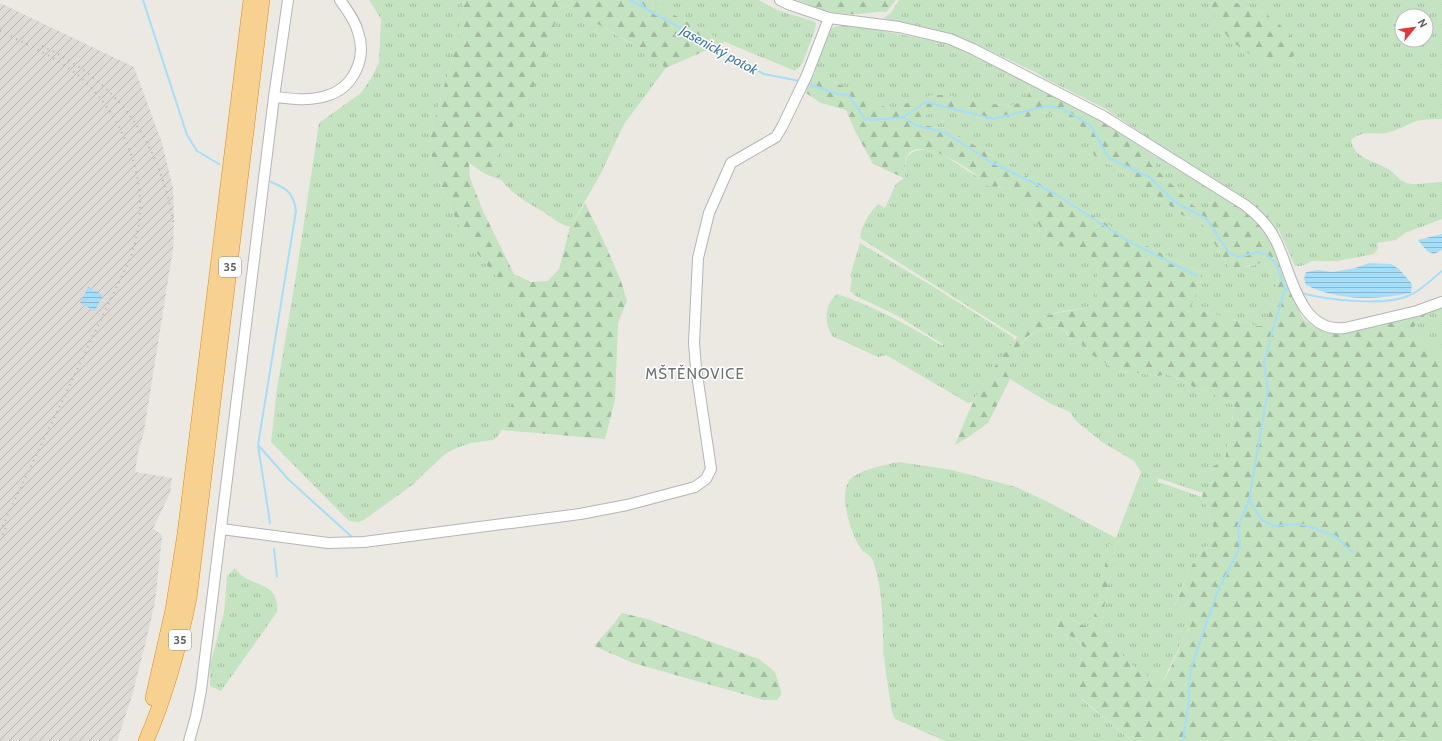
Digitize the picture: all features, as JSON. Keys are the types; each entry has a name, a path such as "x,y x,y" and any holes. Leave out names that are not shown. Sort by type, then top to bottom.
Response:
{"highway":[{"name":"35","path":"142,741 163,656 185,534 251,0"},
{"name":"35","path":"146,741 156,718 169,679 190,598 262,0"}],"street":[{"path":"188,741 196,716 201,690 274,97 288,0"},
{"path":"780,0 829,18 899,28 950,39 1003,63 1103,116 1257,214 1266,224 1275,239 1299,298 1311,316 1324,325 1337,329 1417,311 1442,302"},
{"path":"274,97 303,100 323,97 342,89 352,78 360,61 361,43 356,26 341,1"},
{"path":"222,529 328,543 364,542 580,514 627,505 695,487 706,479 711,469 696,368 694,343 698,258 709,213 731,163 776,137 807,75 829,18"}],"shaded area":[{"path":"0,3 134,67 162,143 173,188 173,249 144,431 135,472 172,478 170,493 153,529 162,536 155,602 132,696 117,741 0,741"}],"green space":[{"path":"369,0 464,0 460,31 432,129 430,145 434,169 467,241 519,304 521,310 521,386 502,430 497,437 493,440 471,443 456,448 444,455 411,486 364,520 359,522 349,521 271,442 277,389 319,123 361,93 372,77 379,62 381,19"},
{"path":"464,0 652,0 654,4 725,42 666,68 640,48 562,4 553,29 541,73 493,166 501,180 485,174 469,163 470,178 483,211 514,274 531,282 548,281 559,269 570,227 585,203 621,281 627,301 618,323 615,400 605,439 502,430 521,382 521,310 519,304 467,241 434,169 430,145 432,129 460,31"},
{"path":"652,0 759,0 777,10 813,21 816,23 815,30 802,64 795,71 725,42 654,4"},
{"path":"796,0 896,0 886,12 842,14 828,11"},
{"path":"899,0 1214,0 1211,7 1266,14 1229,0 1442,0 1442,119 1417,121 1390,132 1360,135 1351,140 1356,152 1361,156 1388,169 1404,182 1413,184 1442,182 1442,219 1405,233 1396,240 1377,243 1378,248 1374,254 1338,261 1313,261 1301,266 1295,266 1278,228 1263,209 1160,146 1104,108 1037,73 963,38 934,29 883,18 891,13"},
{"path":"1214,0 1229,0 1266,14 1286,30 1294,40 1296,50 1293,57 1284,61 1269,62 1252,56 1230,40 1216,20 1211,7"},
{"path":"562,4 667,65 624,124 600,175 570,227 555,220 513,192 501,180 493,166 553,29"},
{"path":"844,25 938,42 957,48 1027,82 1030,87 1028,96 1023,101 1013,105 992,104 889,109 831,80 817,77 815,73 826,37 834,27"},
{"path":"815,73 817,77 831,80 889,109 932,95 946,95 992,104 1013,105 1023,101 1028,96 1030,87 1027,82 1098,118 1156,157 1155,165 1157,170 1194,206 1201,209 1207,209 1212,202 1213,189 1233,190 1263,209 1278,228 1283,267 1296,304 1303,319 1314,327 1333,334 1428,312 1413,328 1425,344 1442,354 1442,741 1132,741 1075,693 1078,667 1084,648 1077,640 1059,629 1052,621 1056,613 1066,616 1083,625 1093,626 1109,544 1115,546 1100,631 1129,663 1155,683 1162,683 1169,671 1191,623 1189,617 1183,611 1174,607 1194,562 1213,539 1215,532 1202,497 1203,493 1213,482 1209,469 1225,459 1234,409 1232,402 1225,398 1217,398 1213,393 1195,388 1184,381 1166,374 1158,376 1117,370 1089,353 1081,342 1070,339 1063,329 1052,327 1038,331 1027,337 1012,359 1006,373 1010,379 988,423 955,445 970,408 985,382 1026,327 1047,315 1085,308 1099,302 1096,291 1098,286 1097,263 1092,257 1076,246 1061,246 1044,235 1039,225 1026,207 999,186 986,185 970,170 940,154 929,150 919,149 911,151 905,160 904,178 873,164 855,131 846,110 821,103 806,93 805,88","holes":["940,111 959,111 989,121 1020,121 1040,112 1051,113 1069,119 1080,126 1086,135 1094,155 1136,180 1182,215 1201,222 1229,267 1234,269 1261,263 1268,266 1275,277 1275,291 1266,326 1257,326 1206,312 1191,306 1202,280 1202,273 1129,237 946,128 921,125 917,122 922,117 931,113"]},
{"path":"940,111 959,111 989,121 1020,121 1040,112 1051,113 1069,119 1080,126 1086,135 1094,155 1136,180 1188,218 1201,222 1229,267 1246,267 1261,263 1268,266 1275,277 1275,291 1266,326 1257,326 1190,306 1202,280 1202,273 1129,237 946,128 921,125 917,122 924,116"},
{"path":"927,149 942,154 979,179 1002,188 1026,207 1039,225 1044,235 1061,246 1076,246 1092,257 1097,263 1098,286 1096,291 1099,302 1086,307 1049,315 1029,325 1017,337 860,238 864,224 872,211 878,204 885,208 896,184 905,177 905,164 910,153"},
{"path":"1159,154 1213,189 1212,202 1207,209 1201,209 1194,206 1157,170 1155,165 1156,157"},
{"path":"860,243 1013,337 1015,341 988,376 973,402 968,403 886,355 878,357 832,336 829,331 827,314 830,303 837,294 877,310 941,345 944,345 898,316 856,296 850,291 852,279 850,276"},
{"path":"1442,307 1442,354 1425,344 1413,328 1428,312"},
{"path":"1059,327 1065,331 1070,339 1081,342 1089,353 1117,370 1158,376 1166,374 1184,381 1195,388 1213,393 1217,398 1225,398 1232,402 1234,409 1225,459 1209,469 1213,482 1203,493 1158,478 1158,482 1202,497 1215,532 1213,539 1194,562 1174,606 1183,611 1189,617 1191,623 1162,683 1155,683 1145,674 1128,663 1100,631 1115,546 1109,544 1093,626 1086,627 1066,616 1056,626 1075,639 1084,648 1078,667 1081,699 1132,741 945,741 895,719 892,712 884,657 882,608 877,572 872,559 862,550 854,536 846,506 846,488 852,477 872,468 887,464 899,462 952,470 1016,487 1116,538 1141,472 1134,461 1102,442 1076,421 1070,412 1051,404 1010,379 1006,373 1011,360 1028,337 1042,329"},
{"path":"235,568 247,579 262,585 273,594 277,601 277,612 221,691 210,686 210,665 224,613 227,576"},
{"path":"622,613 647,619 759,659 775,672 781,695 777,700 764,700 633,663 594,646"}],"water":[{"path":"1442,234 1442,250 1434,254 1427,251 1418,240"},
{"path":"1369,263 1391,264 1399,269 1412,284 1411,293 1385,297 1358,298 1332,294 1319,290 1306,285 1304,279 1306,272 1318,270 1333,272 1355,268"},
{"path":"88,287 103,295 95,311 80,303"}],"waterway":[{"path":"143,0 187,135 197,151 219,164"},
{"name":"Jasenický potok","path":"630,0 764,74 800,81"},
{"name":"Jasenický potok","path":"640,0 643,6"},
{"name":"Jasenický potok","path":"806,83 837,94 849,95 864,118 873,120 903,117 926,102 993,119 1047,106 1063,109 1090,125 1109,158 1151,178 1173,201 1207,219 1228,252 1238,257 1259,252 1267,255 1275,262 1285,288 1291,290"},
{"path":"903,117 915,125 946,133 989,161 1054,193 1128,241 1197,276"},
{"path":"270,523 258,445 296,211 291,195 285,189 271,182"},
{"name":"Jasenický potok","path":"1301,293 1312,296 1356,301 1386,301 1399,299 1414,293 1442,271"},
{"path":"1271,336 1285,289"},
{"path":"1183,741 1189,700 1191,668 1217,593 1240,547 1238,526 1249,500 1268,390 1264,363 1270,341"},
{"path":"258,445 289,480 352,537"},
{"path":"1249,500 1262,520 1274,526 1300,524 1311,527 1335,536 1352,552"},
{"path":"274,549 277,577"}],"railway":[{"path":"0,31 43,52 67,67 96,93 108,109 128,145 134,164 140,202 138,231 130,259 0,531"},
{"path":"42,46 69,61 93,77 114,96 131,118 146,141 158,167 167,195 174,225"},
{"path":"0,540 6,527"}],"district":[{"name":"MŠTĚNOVICE","path":"695,374"}]}
